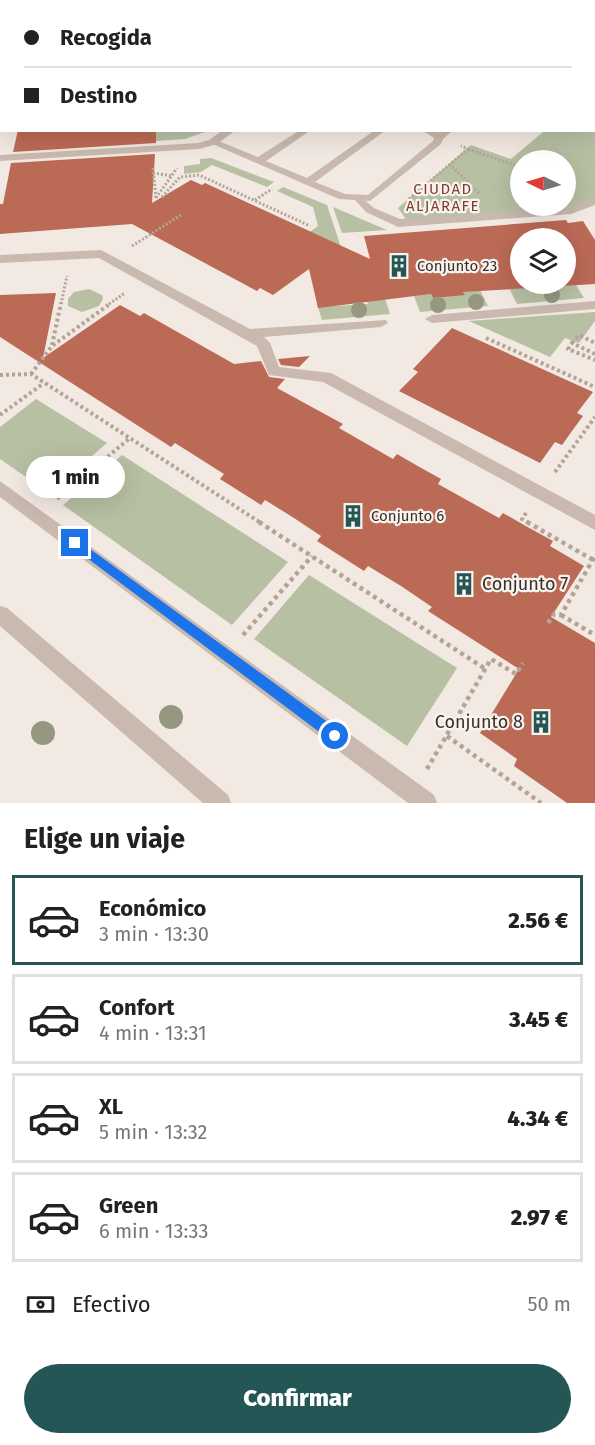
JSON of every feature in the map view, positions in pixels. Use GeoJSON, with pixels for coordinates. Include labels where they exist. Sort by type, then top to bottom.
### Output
{"type":"FeatureCollection","features":[{"type":"Feature","properties":{"kind":"street"},"geometry":{"type":"LineString","coordinates":[[0,158],[176,148],[213,142],[228,132]]}},
{"type":"Feature","properties":{"kind":"street"},"geometry":{"type":"LineString","coordinates":[[361,200],[370,210],[398,223],[571,210],[595,201]]}},
{"type":"Feature","properties":{"kind":"street"},"geometry":{"type":"LineString","coordinates":[[0,260],[101,254],[263,343],[273,371],[326,377],[595,523]]}},
{"type":"Feature","properties":{"kind":"street"},"geometry":{"type":"LineString","coordinates":[[432,319],[595,305]]}},
{"type":"Feature","properties":{"kind":"street"},"geometry":{"type":"LineString","coordinates":[[248,334],[381,323]]}},
{"type":"Feature","properties":{"kind":"street"},"geometry":{"type":"LineString","coordinates":[[0,488],[426,803]]}},
{"type":"Feature","properties":{"kind":"street"},"geometry":{"type":"LineString","coordinates":[[0,614],[220,803]]}},
{"type":"Feature","properties":{"kind":"lane"},"geometry":{"type":"LineString","coordinates":[[259,161],[304,132]]}},
{"type":"Feature","properties":{"kind":"lane"},"geometry":{"type":"LineString","coordinates":[[308,182],[379,132]]}},
{"type":"Feature","properties":{"kind":"lane"},"geometry":{"type":"LineString","coordinates":[[213,142],[343,198],[361,200],[370,198],[438,142],[443,134]]}},
{"type":"Feature","properties":{"kind":"path"},"geometry":{"type":"LineString","coordinates":[[468,148],[510,163]]}},
{"type":"Feature","properties":{"kind":"path"},"geometry":{"type":"LineString","coordinates":[[449,165],[502,215]]}},
{"type":"Feature","properties":{"kind":"path"},"geometry":{"type":"LineString","coordinates":[[178,171],[171,180],[156,198],[153,173],[180,177],[200,175],[310,226]]}},
{"type":"Feature","properties":{"kind":"path"},"geometry":{"type":"LineString","coordinates":[[162,198],[180,177]]}},
{"type":"Feature","properties":{"kind":"path"},"geometry":{"type":"LineString","coordinates":[[111,260],[181,215]]}},
{"type":"Feature","properties":{"kind":"path"},"geometry":{"type":"LineString","coordinates":[[52,346],[72,256]]}},
{"type":"Feature","properties":{"kind":"path"},"geometry":{"type":"LineString","coordinates":[[31,374],[52,346],[146,279]]}},
{"type":"Feature","properties":{"kind":"path"},"geometry":{"type":"LineString","coordinates":[[595,343],[579,335],[568,349],[595,360]]}},
{"type":"Feature","properties":{"kind":"path"},"geometry":{"type":"LineString","coordinates":[[483,336],[595,387]]}},
{"type":"Feature","properties":{"kind":"path"},"geometry":{"type":"LineString","coordinates":[[572,343],[595,354]]}},
{"type":"Feature","properties":{"kind":"path"},"geometry":{"type":"LineString","coordinates":[[0,375],[31,374],[484,668]]}},
{"type":"Feature","properties":{"kind":"path"},"geometry":{"type":"LineString","coordinates":[[0,415],[44,383]]}},
{"type":"Feature","properties":{"kind":"path"},"geometry":{"type":"LineString","coordinates":[[37,515],[130,438]]}},
{"type":"Feature","properties":{"kind":"path"},"geometry":{"type":"LineString","coordinates":[[226,655],[312,556]]}},
{"type":"Feature","properties":{"kind":"path"},"geometry":{"type":"LineString","coordinates":[[561,615],[595,556]]}},
{"type":"Feature","properties":{"kind":"path"},"geometry":{"type":"LineString","coordinates":[[548,623],[554,614],[561,615],[595,635]]}},
{"type":"Feature","properties":{"kind":"path"},"geometry":{"type":"LineString","coordinates":[[424,774],[490,659],[516,674],[523,663]]}},
{"type":"Feature","properties":{"kind":"path"},"geometry":{"type":"LineString","coordinates":[[447,735],[541,803]]}},
{"type":"Feature","properties":{"kind":"green space"},"geometry":{"type":"Polygon","coordinates":[[[156,132],[205,132],[185,139],[156,141],[156,132]]]}},
{"type":"Feature","properties":{"kind":"green space"},"geometry":{"type":"Polygon","coordinates":[[[543,132],[595,132],[595,201],[588,206],[576,207],[576,150],[522,150],[543,132]]]}},
{"type":"Feature","properties":{"kind":"green space"},"geometry":{"type":"Polygon","coordinates":[[[471,145],[510,159],[510,213],[408,222],[398,208],[471,145]]]}},
{"type":"Feature","properties":{"kind":"green space"},"geometry":{"type":"Polygon","coordinates":[[[211,158],[274,182],[267,187],[212,165],[201,172],[184,174],[184,166],[200,164],[200,159],[211,158]]]}},
{"type":"Feature","properties":{"kind":"green space"},"geometry":{"type":"Polygon","coordinates":[[[283,187],[327,205],[345,259],[287,248],[318,226],[313,207],[277,191],[283,187]]]}},
{"type":"Feature","properties":{"kind":"green space"},"geometry":{"type":"Polygon","coordinates":[[[333,207],[387,230],[342,233],[333,207]]]}},
{"type":"Feature","properties":{"kind":"green space"},"geometry":{"type":"Polygon","coordinates":[[[576,285],[584,298],[517,304],[512,294],[576,294],[576,285]]]}},
{"type":"Feature","properties":{"kind":"green space"},"geometry":{"type":"Polygon","coordinates":[[[89,289],[102,295],[103,299],[99,306],[82,312],[68,306],[68,299],[74,292],[89,289]]]}},
{"type":"Feature","properties":{"kind":"green space"},"geometry":{"type":"Polygon","coordinates":[[[480,290],[488,306],[420,312],[414,296],[431,294],[433,298],[480,290]]]}},
{"type":"Feature","properties":{"kind":"green space"},"geometry":{"type":"Polygon","coordinates":[[[385,298],[390,314],[322,320],[317,304],[334,303],[336,306],[368,304],[367,300],[385,298]]]}},
{"type":"Feature","properties":{"kind":"green space"},"geometry":{"type":"Polygon","coordinates":[[[595,312],[595,321],[579,343],[565,338],[550,357],[469,321],[595,312]]]}},
{"type":"Feature","properties":{"kind":"green space"},"geometry":{"type":"Polygon","coordinates":[[[36,399],[107,443],[49,493],[0,459],[0,427],[36,399]]]}},
{"type":"Feature","properties":{"kind":"green space"},"geometry":{"type":"Polygon","coordinates":[[[122,455],[288,562],[232,625],[63,505],[122,455]]]}},
{"type":"Feature","properties":{"kind":"green space"},"geometry":{"type":"Polygon","coordinates":[[[309,575],[457,668],[407,746],[254,639],[309,575]]]}},
{"type":"Feature","properties":{"kind":"building"},"geometry":{"type":"Polygon","coordinates":[[[18,132],[156,132],[156,143],[13,152],[18,132]]]}},
{"type":"Feature","properties":{"kind":"building"},"geometry":{"type":"Polygon","coordinates":[[[155,154],[152,203],[191,180],[202,185],[205,183],[370,259],[364,236],[566,220],[568,223],[583,221],[595,240],[595,284],[576,285],[576,228],[510,228],[510,289],[463,292],[465,295],[433,298],[431,294],[318,308],[309,269],[273,295],[260,288],[257,291],[132,224],[0,234],[0,204],[3,204],[11,163],[155,154]]]}},
{"type":"Feature","properties":{"kind":"building"},"geometry":{"type":"Polygon","coordinates":[[[56,293],[43,358],[120,305],[140,316],[144,313],[234,364],[261,361],[269,377],[285,379],[277,388],[343,424],[339,428],[393,459],[397,454],[441,479],[438,484],[499,518],[503,513],[553,541],[550,546],[584,566],[551,617],[595,643],[595,803],[567,803],[514,766],[517,759],[480,733],[519,669],[428,611],[432,607],[401,586],[368,566],[364,571],[317,541],[321,536],[294,518],[265,500],[261,505],[220,479],[224,474],[175,443],[171,447],[0,337],[0,295],[56,293]]]}},
{"type":"Feature","properties":{"kind":"building"},"geometry":{"type":"Polygon","coordinates":[[[452,328],[593,392],[577,413],[583,416],[562,445],[555,442],[540,463],[399,391],[418,372],[413,369],[452,328]]]}},
{"type":"Feature","properties":{"kind":"building"},"geometry":{"type":"Polygon","coordinates":[[[310,356],[299,367],[281,365],[278,359],[310,356]]]}},
{"type":"Feature","properties":{"kind":"place","name":"Conjunto 23"},"geometry":{"type":"Point","coordinates":[399,266]}},
{"type":"Feature","properties":{"kind":"place","name":"Conjunto 6"},"geometry":{"type":"Point","coordinates":[353,516]}},
{"type":"Feature","properties":{"kind":"place","name":"Conjunto 7"},"geometry":{"type":"Point","coordinates":[464,584]}},
{"type":"Feature","properties":{"kind":"place","name":"Conjunto 8"},"geometry":{"type":"Point","coordinates":[541,722]}},
{"type":"Feature","properties":{"kind":"district","name":"CIUDAD ALJARAFE"},"geometry":{"type":"Point","coordinates":[443,198]}},
{"type":"Feature","properties":{"kind":"route"},"geometry":{"type":"LineString","coordinates":[[75,543],[335,736]]}}]}
